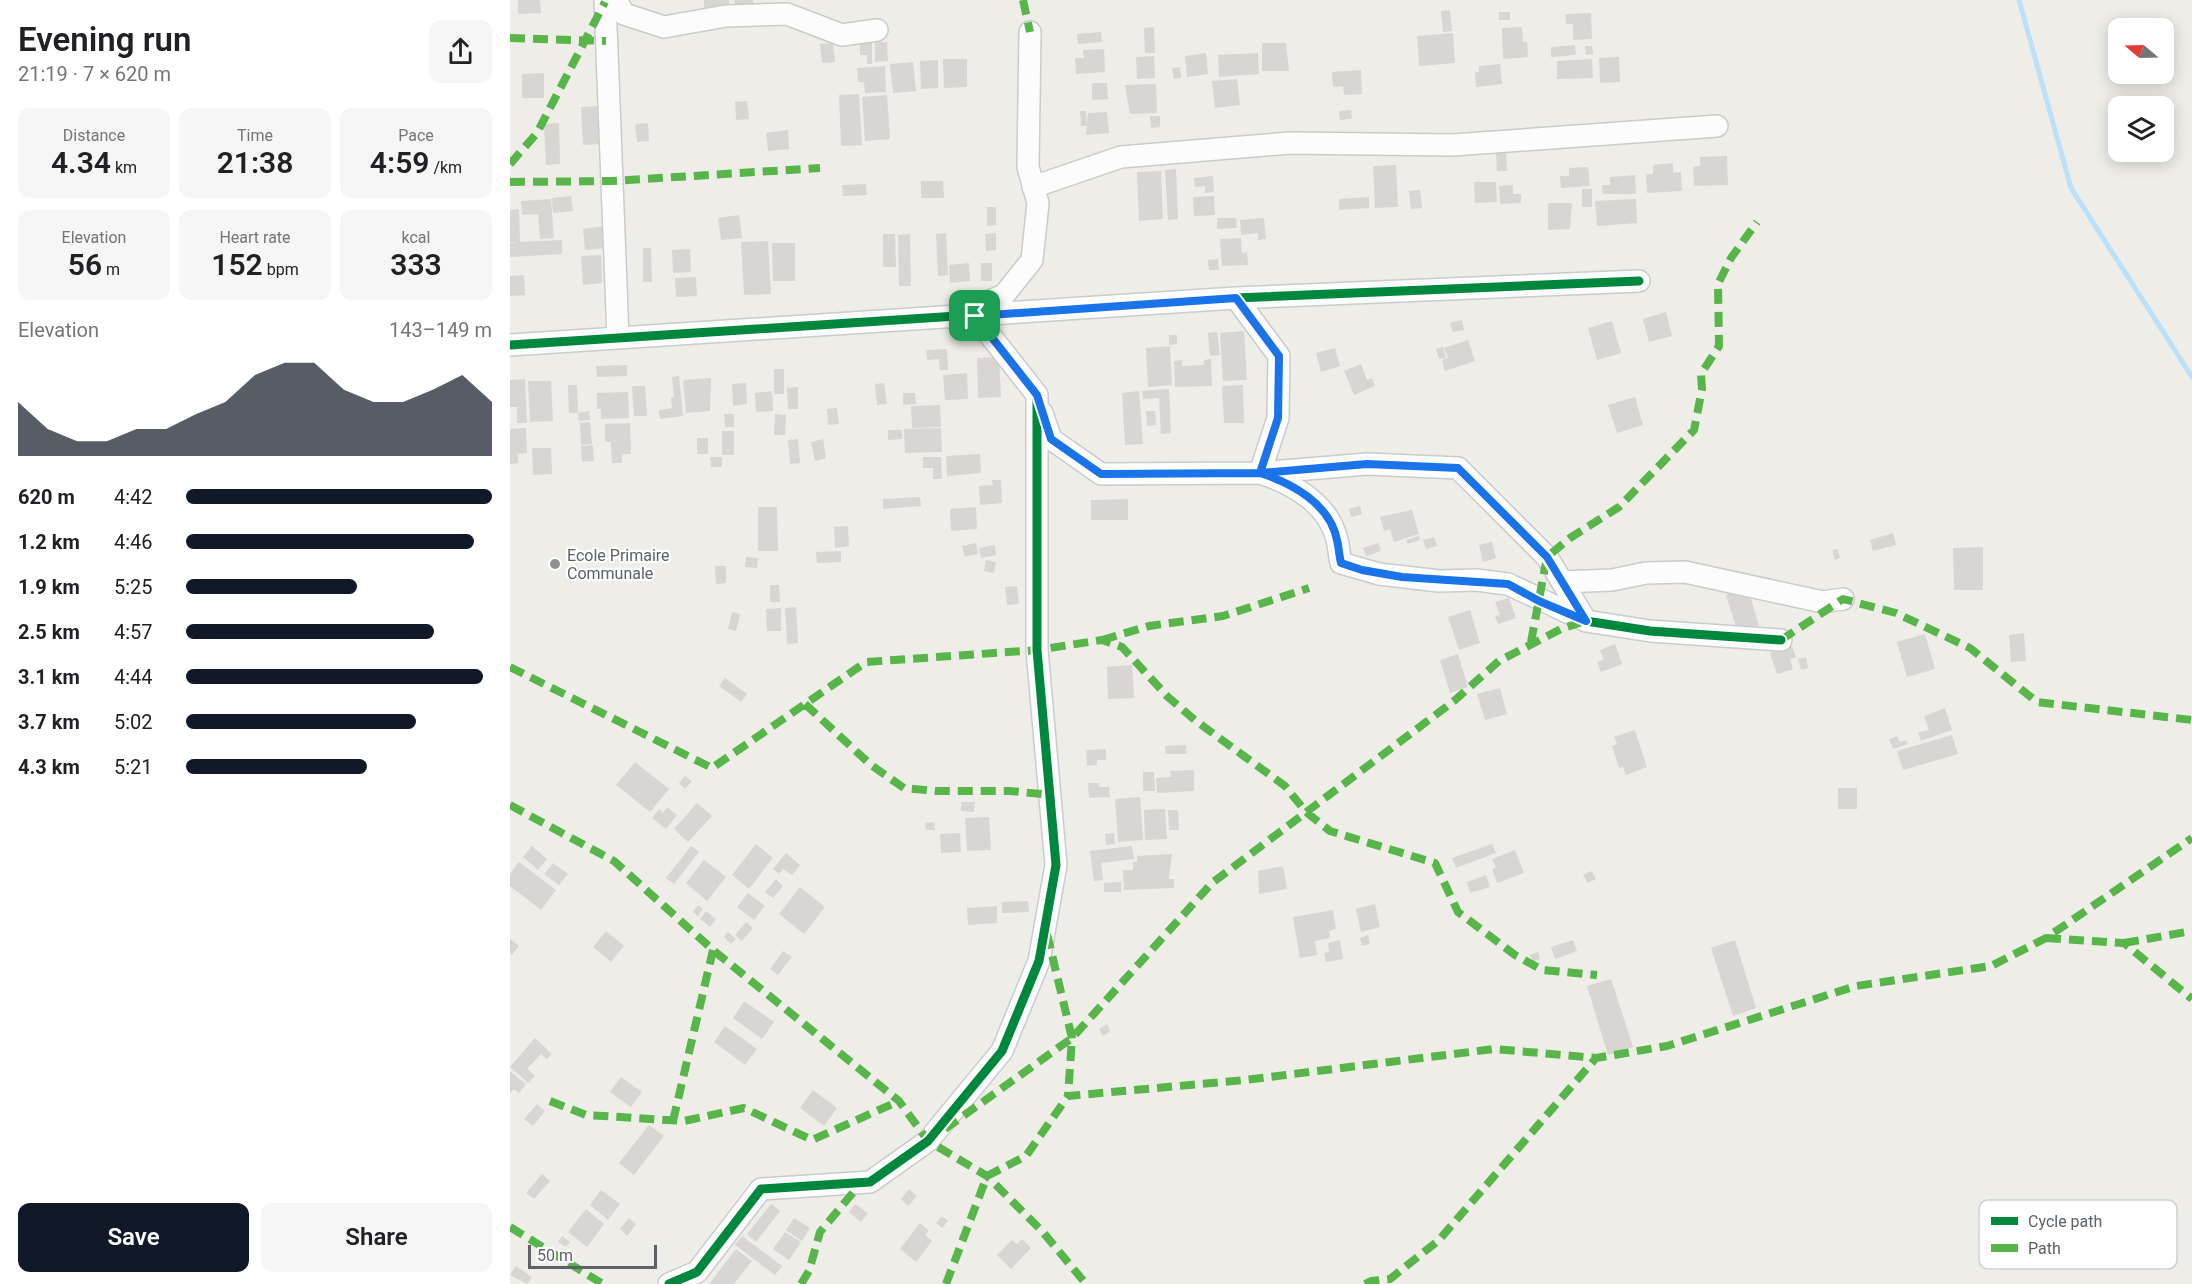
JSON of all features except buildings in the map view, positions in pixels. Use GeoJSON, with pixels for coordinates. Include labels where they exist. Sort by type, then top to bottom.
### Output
{"type":"FeatureCollection","features":[{"type":"Feature","properties":{"kind":"street"},"geometry":{"type":"LineString","coordinates":[[605,0],[618,338]]}},
{"type":"Feature","properties":{"kind":"street"},"geometry":{"type":"LineString","coordinates":[[616,0],[624,14],[664,27],[726,16],[787,14],[842,35],[877,30]]}},
{"type":"Feature","properties":{"kind":"street"},"geometry":{"type":"LineString","coordinates":[[951,317],[1004,295],[1032,260],[1038,203],[1028,167],[1030,32]]}},
{"type":"Feature","properties":{"kind":"street"},"geometry":{"type":"LineString","coordinates":[[1033,187],[1121,157],[1290,143],[1453,145],[1717,126]]}},
{"type":"Feature","properties":{"kind":"street"},"geometry":{"type":"LineString","coordinates":[[510,345],[1236,298],[1639,280]]}},
{"type":"Feature","properties":{"kind":"street"},"geometry":{"type":"LineString","coordinates":[[1236,298],[1279,356],[1278,418],[1260,473]]}},
{"type":"Feature","properties":{"kind":"street"},"geometry":{"type":"LineString","coordinates":[[975,316],[1037,395],[1051,439],[1101,474],[1260,473],[1367,464],[1458,468],[1547,557],[1586,621]]}},
{"type":"Feature","properties":{"kind":"street"},"geometry":{"type":"LineString","coordinates":[[669,1284],[697,1272],[761,1189],[870,1182],[928,1141],[1002,1051],[1039,962],[1056,865],[1037,650],[1037,395]]}},
{"type":"Feature","properties":{"kind":"street"},"geometry":{"type":"LineString","coordinates":[[1260,473],[1282,480],[1323,509],[1337,538],[1341,563],[1362,570],[1402,577],[1508,584],[1539,601],[1586,621],[1650,630],[1781,640]]}},
{"type":"Feature","properties":{"kind":"street"},"geometry":{"type":"LineString","coordinates":[[1562,582],[1612,580],[1646,573],[1685,572],[1822,602],[1843,598]]}},
{"type":"Feature","properties":{"kind":"waterway"},"geometry":{"type":"LineString","coordinates":[[2019,0],[2071,188],[2192,377]]}},
{"type":"Feature","properties":{"kind":"marked path"},"geometry":{"type":"LineString","coordinates":[[1023,0],[1030,32]]}},
{"type":"Feature","properties":{"kind":"marked path"},"geometry":{"type":"LineString","coordinates":[[510,164],[537,133],[605,2]]}},
{"type":"Feature","properties":{"kind":"marked path"},"geometry":{"type":"LineString","coordinates":[[510,38],[606,41]]}},
{"type":"Feature","properties":{"kind":"marked path"},"geometry":{"type":"LineString","coordinates":[[510,182],[612,181],[820,168]]}},
{"type":"Feature","properties":{"kind":"marked path"},"geometry":{"type":"LineString","coordinates":[[1531,642],[1547,557],[1570,538],[1619,507],[1694,430],[1702,389],[1701,374],[1719,346],[1718,284],[1731,258],[1757,222]]}},
{"type":"Feature","properties":{"kind":"marked path"},"geometry":{"type":"LineString","coordinates":[[1102,640],[1149,626],[1223,616],[1309,588]]}},
{"type":"Feature","properties":{"kind":"marked path"},"geometry":{"type":"LineString","coordinates":[[1781,640],[1843,599],[1896,613],[1970,648],[2037,702],[2192,720]]}},
{"type":"Feature","properties":{"kind":"marked path"},"geometry":{"type":"LineString","coordinates":[[945,1129],[1072,1038],[1212,883],[1454,701],[1499,661],[1563,628],[1586,621]]}},
{"type":"Feature","properties":{"kind":"marked path"},"geometry":{"type":"LineString","coordinates":[[510,667],[712,768],[866,662],[1037,650],[1102,640],[1122,647],[1168,697],[1196,721],[1285,786],[1306,812],[1330,831],[1435,863],[1458,912],[1515,955],[1542,970],[1597,975]]}},
{"type":"Feature","properties":{"kind":"marked path"},"geometry":{"type":"LineString","coordinates":[[805,704],[871,765],[904,788],[936,791],[1010,791],[1051,795]]}},
{"type":"Feature","properties":{"kind":"marked path"},"geometry":{"type":"LineString","coordinates":[[510,805],[614,861],[713,950],[899,1101],[928,1141],[987,1176],[1042,1231],[1086,1284]]}},
{"type":"Feature","properties":{"kind":"marked path"},"geometry":{"type":"LineString","coordinates":[[946,1284],[987,1176],[1026,1156],[1068,1096],[1245,1080],[1494,1049],[1596,1058],[1667,1046],[1856,986],[1991,966],[2046,938],[2192,838]]}},
{"type":"Feature","properties":{"kind":"marked path"},"geometry":{"type":"LineString","coordinates":[[2124,943],[2192,931]]}},
{"type":"Feature","properties":{"kind":"marked path"},"geometry":{"type":"LineString","coordinates":[[1047,934],[1072,1038],[1068,1096]]}},
{"type":"Feature","properties":{"kind":"marked path"},"geometry":{"type":"LineString","coordinates":[[2046,938],[2124,943],[2192,999]]}},
{"type":"Feature","properties":{"kind":"marked path"},"geometry":{"type":"LineString","coordinates":[[673,1121],[713,950]]}},
{"type":"Feature","properties":{"kind":"marked path"},"geometry":{"type":"LineString","coordinates":[[1365,1284],[1390,1279],[1439,1240],[1596,1058]]}},
{"type":"Feature","properties":{"kind":"marked path"},"geometry":{"type":"LineString","coordinates":[[550,1101],[586,1115],[684,1121],[744,1108],[812,1140],[899,1101]]}},
{"type":"Feature","properties":{"kind":"marked path"},"geometry":{"type":"LineString","coordinates":[[801,1284],[809,1271],[820,1232],[861,1183]]}},
{"type":"Feature","properties":{"kind":"marked path"},"geometry":{"type":"LineString","coordinates":[[510,1227],[603,1284]]}},
{"type":"Feature","properties":{"kind":"cycle path"},"geometry":{"type":"LineString","coordinates":[[510,345],[1236,298],[1639,281]]}},
{"type":"Feature","properties":{"kind":"cycle path"},"geometry":{"type":"LineString","coordinates":[[669,1284],[697,1272],[761,1189],[870,1182],[928,1141],[1002,1051],[1039,961],[1056,865],[1037,650],[1037,395],[975,316]]}},
{"type":"Feature","properties":{"kind":"cycle path"},"geometry":{"type":"LineString","coordinates":[[1041,409],[1051,439],[1101,474],[1260,473],[1367,464],[1458,468],[1547,557],[1586,621],[1650,631],[1781,640]]}},
{"type":"Feature","properties":{"kind":"place","name":"Ecole Primaire Communale"},"geometry":{"type":"Point","coordinates":[555,564]}},
{"type":"Feature","properties":{"kind":"route"},"geometry":{"type":"LineString","coordinates":[[975,316],[1037,395],[1051,439],[1101,474],[1260,473],[1367,464],[1458,468],[1500,513],[1547,557],[1586,621],[1539,601],[1508,584],[1476,580],[1439,581],[1402,577],[1379,574],[1341,563],[1337,538],[1323,509],[1282,480],[1260,473],[1278,418],[1279,356],[1236,298],[975,316]]}}]}
